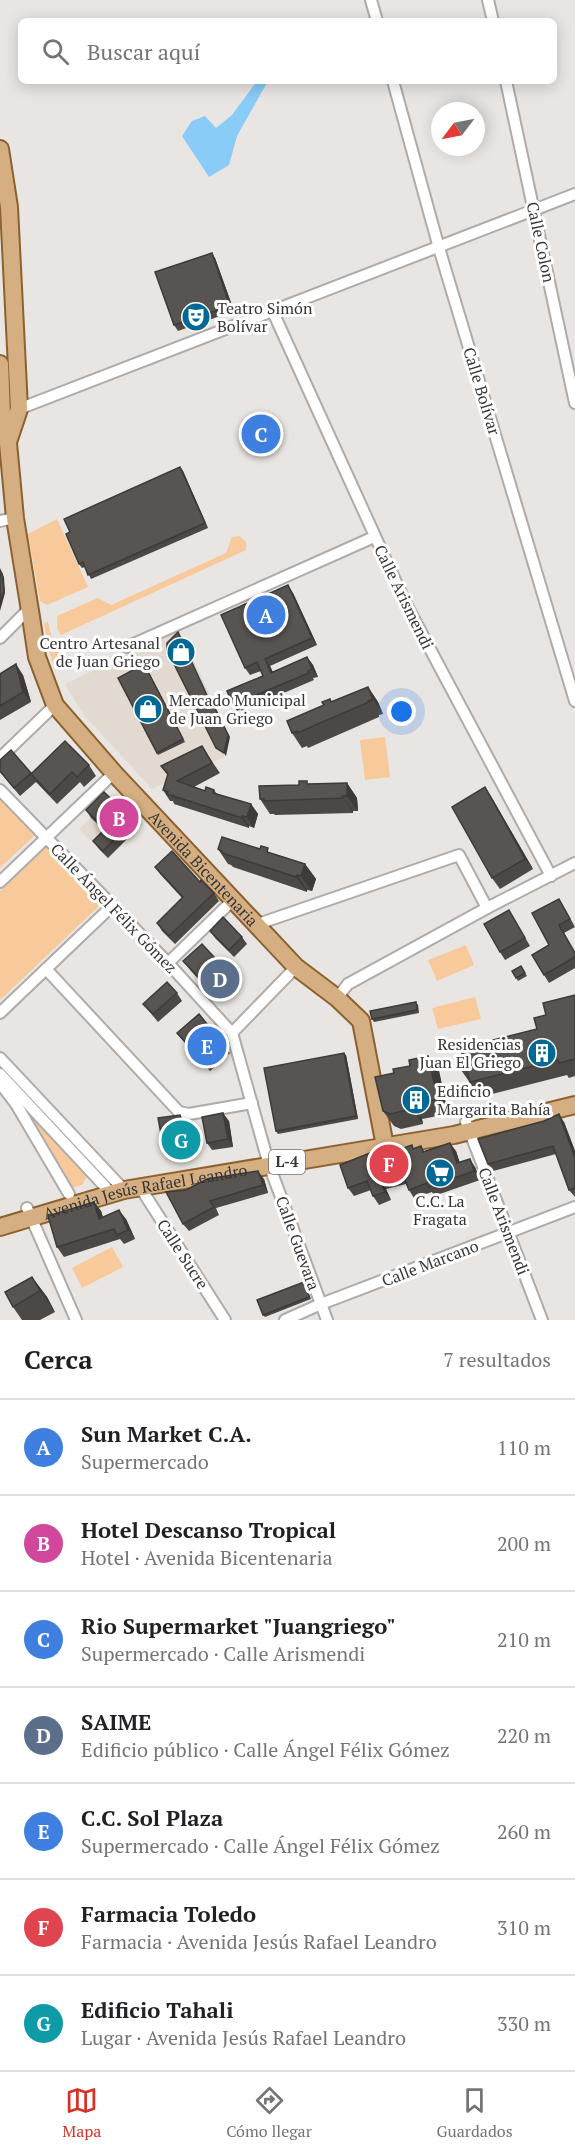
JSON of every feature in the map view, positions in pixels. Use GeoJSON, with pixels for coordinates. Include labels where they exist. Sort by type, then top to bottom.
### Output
{"type":"FeatureCollection","features":[{"type":"Feature","properties":{"kind":"main road","name":"Avenida Bicentenaria"},"geometry":{"type":"LineString","coordinates":[[0,149],[9,207],[19,409],[8,443]]}},
{"type":"Feature","properties":{"kind":"main road","name":"Avenida Bicentenaria"},"geometry":{"type":"LineString","coordinates":[[0,364],[1,416],[8,443],[8,519],[29,609],[37,657],[55,705],[114,773],[296,967],[337,998],[361,1021],[385,1142]]}},
{"type":"Feature","properties":{"kind":"main road","name":"Avenida Jesús Rafael Leandro"},"geometry":{"type":"LineString","coordinates":[[468,1127],[575,1095]]}},
{"type":"Feature","properties":{"kind":"main road","name":"Avenida Jesús Rafael Leandro"},"geometry":{"type":"LineString","coordinates":[[0,1227],[69,1194],[385,1142],[575,1105]]}},
{"type":"Feature","properties":{"kind":"main road","name":"Avenida Jesús Rafael Leandro"},"geometry":{"type":"LineString","coordinates":[[0,1215],[29,1213],[119,1187],[268,1161]]}},
{"type":"Feature","properties":{"kind":"street"},"geometry":{"type":"LineString","coordinates":[[371,0],[375,18]]}},
{"type":"Feature","properties":{"kind":"street"},"geometry":{"type":"LineString","coordinates":[[488,0],[492,18]]}},
{"type":"Feature","properties":{"kind":"street","name":"Calle Bolívar"},"geometry":{"type":"LineString","coordinates":[[394,84],[439,248],[575,700]]}},
{"type":"Feature","properties":{"kind":"street","name":"Calle Colon"},"geometry":{"type":"LineString","coordinates":[[507,84],[575,403]]}},
{"type":"Feature","properties":{"kind":"street"},"geometry":{"type":"LineString","coordinates":[[1,416],[575,194]]}},
{"type":"Feature","properties":{"kind":"street","name":"Calle Arismendi"},"geometry":{"type":"LineString","coordinates":[[273,312],[405,602],[550,876]]}},
{"type":"Feature","properties":{"kind":"street"},"geometry":{"type":"LineString","coordinates":[[127,647],[374,537]]}},
{"type":"Feature","properties":{"kind":"street"},"geometry":{"type":"LineString","coordinates":[[0,638],[29,609]]}},
{"type":"Feature","properties":{"kind":"street"},"geometry":{"type":"LineString","coordinates":[[0,758],[55,705]]}},
{"type":"Feature","properties":{"kind":"street"},"geometry":{"type":"LineString","coordinates":[[0,882],[114,773]]}},
{"type":"Feature","properties":{"kind":"street","name":"Calle Ángel Félix Gómez"},"geometry":{"type":"LineString","coordinates":[[0,790],[168,963],[232,1033],[268,1161]]}},
{"type":"Feature","properties":{"kind":"street"},"geometry":{"type":"LineString","coordinates":[[258,924],[459,855],[487,908]]}},
{"type":"Feature","properties":{"kind":"street"},"geometry":{"type":"LineString","coordinates":[[337,998],[348,984],[575,863]]}},
{"type":"Feature","properties":{"kind":"street"},"geometry":{"type":"LineString","coordinates":[[168,963],[234,899]]}},
{"type":"Feature","properties":{"kind":"street"},"geometry":{"type":"LineString","coordinates":[[0,1013],[112,906]]}},
{"type":"Feature","properties":{"kind":"street"},"geometry":{"type":"LineString","coordinates":[[232,1033],[296,967]]}},
{"type":"Feature","properties":{"kind":"street"},"geometry":{"type":"LineString","coordinates":[[46,969],[179,1112],[189,1114],[252,1103]]}},
{"type":"Feature","properties":{"kind":"street"},"geometry":{"type":"LineString","coordinates":[[0,1058],[119,1187]]}},
{"type":"Feature","properties":{"kind":"street"},"geometry":{"type":"LineString","coordinates":[[0,1074],[119,1187]]}},
{"type":"Feature","properties":{"kind":"street"},"geometry":{"type":"LineString","coordinates":[[0,1083],[16,1104],[69,1194]]}},
{"type":"Feature","properties":{"kind":"street","name":"Calle Arismendi"},"geometry":{"type":"LineString","coordinates":[[468,1127],[542,1320]]}},
{"type":"Feature","properties":{"kind":"street","name":"Calle Guevara"},"geometry":{"type":"LineString","coordinates":[[268,1161],[327,1320]]}},
{"type":"Feature","properties":{"kind":"street","name":"Calle Sucre"},"geometry":{"type":"LineString","coordinates":[[119,1187],[225,1320]]}},
{"type":"Feature","properties":{"kind":"street","name":"Calle Marcano"},"geometry":{"type":"LineString","coordinates":[[285,1320],[321,1304],[575,1207]]}},
{"type":"Feature","properties":{"kind":"street"},"geometry":{"type":"LineString","coordinates":[[29,1213],[76,1320]]}},
{"type":"Feature","properties":{"kind":"shaded area"},"geometry":{"type":"Polygon","coordinates":[[[57,519],[88,587],[47,605],[40,601],[28,534],[57,519]]]}},
{"type":"Feature","properties":{"kind":"shaded area"},"geometry":{"type":"Polygon","coordinates":[[[239,536],[246,542],[246,550],[61,635],[57,628],[57,616],[98,598],[111,605],[226,553],[232,537],[239,536]]]}},
{"type":"Feature","properties":{"kind":"shaded area"},"geometry":{"type":"Polygon","coordinates":[[[48,622],[55,644],[74,664],[67,668],[60,669],[53,663],[44,623],[48,622]]]}},
{"type":"Feature","properties":{"kind":"shaded area","name":"Mercado Municipal de Juan Griego"},"geometry":{"type":"Polygon","coordinates":[[[179,630],[230,737],[226,756],[152,789],[86,717],[65,684],[179,630]]]}},
{"type":"Feature","properties":{"kind":"shaded area"},"geometry":{"type":"Polygon","coordinates":[[[385,737],[390,777],[365,780],[360,740],[385,737]]]}},
{"type":"Feature","properties":{"kind":"shaded area"},"geometry":{"type":"Polygon","coordinates":[[[114,795],[143,824],[108,858],[79,829],[114,795]]]}},
{"type":"Feature","properties":{"kind":"shaded area"},"geometry":{"type":"Polygon","coordinates":[[[0,798],[35,835],[0,868],[0,798]]]}},
{"type":"Feature","properties":{"kind":"shaded area"},"geometry":{"type":"Polygon","coordinates":[[[47,846],[97,900],[98,907],[0,1000],[0,891],[47,846]]]}},
{"type":"Feature","properties":{"kind":"shaded area"},"geometry":{"type":"Polygon","coordinates":[[[466,945],[474,965],[437,981],[428,960],[466,945]]]}},
{"type":"Feature","properties":{"kind":"shaded area"},"geometry":{"type":"Polygon","coordinates":[[[475,997],[481,1019],[438,1029],[432,1008],[475,997]]]}},
{"type":"Feature","properties":{"kind":"shaded area"},"geometry":{"type":"Polygon","coordinates":[[[29,1114],[88,1175],[82,1185],[72,1188],[29,1114]]]}},
{"type":"Feature","properties":{"kind":"shaded area"},"geometry":{"type":"Polygon","coordinates":[[[112,1247],[123,1267],[82,1288],[72,1268],[112,1247]]]}},
{"type":"Feature","properties":{"kind":"water"},"geometry":{"type":"Polygon","coordinates":[[[255,84],[266,84],[237,136],[229,165],[209,177],[182,136],[192,121],[205,116],[216,128],[232,115],[255,84]]]}},
{"type":"Feature","properties":{"kind":"building"},"geometry":{"type":"Polygon","coordinates":[[[212,253],[230,306],[174,325],[155,272],[212,253]]]}},
{"type":"Feature","properties":{"kind":"building"},"geometry":{"type":"Polygon","coordinates":[[[180,467],[205,523],[88,575],[83,562],[79,564],[66,534],[70,532],[64,519],[180,467]]]}},
{"type":"Feature","properties":{"kind":"building"},"geometry":{"type":"Polygon","coordinates":[[[0,570],[4,591],[0,603],[0,570]]]}},
{"type":"Feature","properties":{"kind":"building"},"geometry":{"type":"Polygon","coordinates":[[[288,585],[312,638],[265,659],[271,673],[307,657],[312,669],[308,671],[309,673],[237,703],[236,701],[232,703],[227,691],[263,676],[257,662],[245,668],[221,615],[288,585]]]}},
{"type":"Feature","properties":{"kind":"building"},"geometry":{"type":"Polygon","coordinates":[[[178,632],[228,735],[224,753],[216,748],[167,650],[167,643],[178,632]]]}},
{"type":"Feature","properties":{"kind":"building"},"geometry":{"type":"Polygon","coordinates":[[[16,664],[23,692],[0,706],[0,674],[16,664]]]}},
{"type":"Feature","properties":{"kind":"building"},"geometry":{"type":"Polygon","coordinates":[[[144,664],[183,739],[157,753],[118,678],[144,664]]]}},
{"type":"Feature","properties":{"kind":"building"},"geometry":{"type":"Polygon","coordinates":[[[368,687],[373,699],[369,702],[297,733],[297,731],[292,733],[287,721],[324,705],[322,702],[330,699],[331,702],[368,687]]]}},
{"type":"Feature","properties":{"kind":"building"},"geometry":{"type":"Polygon","coordinates":[[[65,741],[89,765],[77,777],[72,772],[50,794],[31,774],[65,741]]]}},
{"type":"Feature","properties":{"kind":"building"},"geometry":{"type":"Polygon","coordinates":[[[202,746],[212,763],[177,781],[205,791],[206,787],[214,790],[213,793],[251,804],[247,817],[242,816],[242,818],[167,794],[168,792],[163,790],[168,774],[161,766],[202,746]]]}},
{"type":"Feature","properties":{"kind":"building"},"geometry":{"type":"Polygon","coordinates":[[[11,750],[31,773],[14,788],[0,771],[0,760],[11,750]]]}},
{"type":"Feature","properties":{"kind":"building"},"geometry":{"type":"Polygon","coordinates":[[[299,781],[307,781],[307,784],[347,783],[347,796],[264,801],[260,799],[259,786],[299,785],[299,781]]]}},
{"type":"Feature","properties":{"kind":"building"},"geometry":{"type":"Polygon","coordinates":[[[485,787],[525,859],[492,878],[452,807],[485,787]]]}},
{"type":"Feature","properties":{"kind":"building"},"geometry":{"type":"Polygon","coordinates":[[[104,792],[133,820],[103,851],[93,841],[105,829],[86,810],[104,792]]]}},
{"type":"Feature","properties":{"kind":"building"},"geometry":{"type":"Polygon","coordinates":[[[222,837],[260,849],[261,846],[268,848],[267,852],[305,864],[301,876],[296,877],[222,853],[218,849],[222,837]]]}},
{"type":"Feature","properties":{"kind":"building"},"geometry":{"type":"Polygon","coordinates":[[[172,851],[200,882],[201,880],[214,893],[169,936],[157,923],[183,897],[155,867],[172,851]]]}},
{"type":"Feature","properties":{"kind":"building"},"geometry":{"type":"Polygon","coordinates":[[[559,899],[570,919],[559,925],[575,957],[544,975],[532,955],[549,945],[532,913],[559,899]]]}},
{"type":"Feature","properties":{"kind":"building"},"geometry":{"type":"Polygon","coordinates":[[[509,910],[525,938],[500,952],[484,924],[509,910]]]}},
{"type":"Feature","properties":{"kind":"building"},"geometry":{"type":"Polygon","coordinates":[[[223,917],[242,937],[229,950],[210,931],[223,917]]]}},
{"type":"Feature","properties":{"kind":"building"},"geometry":{"type":"Polygon","coordinates":[[[202,944],[227,971],[209,988],[183,961],[202,944]]]}},
{"type":"Feature","properties":{"kind":"building"},"geometry":{"type":"Polygon","coordinates":[[[521,966],[525,973],[516,978],[512,971],[521,966]]]}},
{"type":"Feature","properties":{"kind":"building"},"geometry":{"type":"Polygon","coordinates":[[[167,982],[177,993],[153,1014],[143,1004],[167,982]]]}},
{"type":"Feature","properties":{"kind":"building"},"geometry":{"type":"Polygon","coordinates":[[[575,995],[575,1059],[559,1063],[558,1060],[470,1082],[466,1068],[461,1070],[458,1059],[463,1058],[461,1048],[537,1029],[534,1018],[546,1015],[543,1003],[575,995]]]}},
{"type":"Feature","properties":{"kind":"building"},"geometry":{"type":"Polygon","coordinates":[[[416,1002],[417,1010],[372,1019],[370,1011],[416,1002]]]}},
{"type":"Feature","properties":{"kind":"building"},"geometry":{"type":"Polygon","coordinates":[[[199,1014],[224,1045],[204,1063],[177,1033],[199,1014]]]}},
{"type":"Feature","properties":{"kind":"building"},"geometry":{"type":"Polygon","coordinates":[[[344,1053],[356,1116],[276,1131],[264,1068],[344,1053]]]}},
{"type":"Feature","properties":{"kind":"building"},"geometry":{"type":"Polygon","coordinates":[[[428,1056],[438,1099],[411,1105],[412,1109],[390,1114],[383,1111],[375,1077],[394,1073],[393,1069],[410,1066],[409,1060],[428,1056]]]}},
{"type":"Feature","properties":{"kind":"building"},"geometry":{"type":"Polygon","coordinates":[[[223,1113],[228,1139],[207,1143],[202,1117],[223,1113]]]}},
{"type":"Feature","properties":{"kind":"building"},"geometry":{"type":"Polygon","coordinates":[[[559,1114],[575,1158],[575,1188],[569,1190],[553,1146],[488,1164],[478,1139],[544,1121],[559,1114]]]}},
{"type":"Feature","properties":{"kind":"building"},"geometry":{"type":"Polygon","coordinates":[[[180,1115],[183,1131],[161,1134],[158,1118],[180,1115]]]}},
{"type":"Feature","properties":{"kind":"building"},"geometry":{"type":"Polygon","coordinates":[[[450,1143],[457,1163],[470,1159],[474,1171],[429,1187],[427,1183],[409,1190],[403,1175],[380,1180],[385,1192],[373,1196],[367,1181],[348,1188],[340,1165],[370,1153],[371,1155],[393,1150],[393,1152],[412,1145],[413,1149],[421,1146],[423,1152],[450,1143]]]}},
{"type":"Feature","properties":{"kind":"building"},"geometry":{"type":"Polygon","coordinates":[[[258,1171],[263,1185],[210,1201],[214,1207],[183,1224],[166,1192],[186,1190],[207,1179],[258,1171]]]}},
{"type":"Feature","properties":{"kind":"building"},"geometry":{"type":"Polygon","coordinates":[[[94,1202],[99,1219],[119,1210],[128,1230],[117,1235],[114,1229],[57,1247],[48,1216],[94,1202]]]}},
{"type":"Feature","properties":{"kind":"building"},"geometry":{"type":"Polygon","coordinates":[[[32,1277],[40,1291],[13,1307],[5,1292],[32,1277]]]}},
{"type":"Feature","properties":{"kind":"building"},"geometry":{"type":"Polygon","coordinates":[[[304,1282],[309,1297],[263,1315],[257,1300],[304,1282]]]}},
{"type":"Feature","properties":{"kind":"place","name":"Teatro Simón Bolívar"},"geometry":{"type":"Point","coordinates":[196,317]}},
{"type":"Feature","properties":{"kind":"place","name":"Rio Supermarket \"Juangriego\""},"geometry":{"type":"Point","coordinates":[261,434]}},
{"type":"Feature","properties":{"kind":"place","name":"Sun Market C.A."},"geometry":{"type":"Point","coordinates":[266,615]}},
{"type":"Feature","properties":{"kind":"place","name":"Centro Artesanal de Juan Griego"},"geometry":{"type":"Point","coordinates":[181,652]}},
{"type":"Feature","properties":{"kind":"place","name":"Mercado Municipal de Juan Griego"},"geometry":{"type":"Point","coordinates":[148,709]}},
{"type":"Feature","properties":{"kind":"place","name":"Hotel Descanso Tropical"},"geometry":{"type":"Point","coordinates":[119,818]}},
{"type":"Feature","properties":{"kind":"place","name":"SAIME"},"geometry":{"type":"Point","coordinates":[220,979]}},
{"type":"Feature","properties":{"kind":"place","name":"C.C. Sol Plaza"},"geometry":{"type":"Point","coordinates":[207,1046]}},
{"type":"Feature","properties":{"kind":"place","name":"Residencias Juan El Griego"},"geometry":{"type":"Point","coordinates":[542,1053]}},
{"type":"Feature","properties":{"kind":"place","name":"Edificio Margarita Bahía"},"geometry":{"type":"Point","coordinates":[416,1100]}},
{"type":"Feature","properties":{"kind":"place","name":"Edificio Tahali"},"geometry":{"type":"Point","coordinates":[181,1140]}},
{"type":"Feature","properties":{"kind":"place","name":"Farmacia Toledo"},"geometry":{"type":"Point","coordinates":[389,1164]}},
{"type":"Feature","properties":{"kind":"place","name":"C.C. La Fragata"},"geometry":{"type":"Point","coordinates":[440,1173]}}]}
